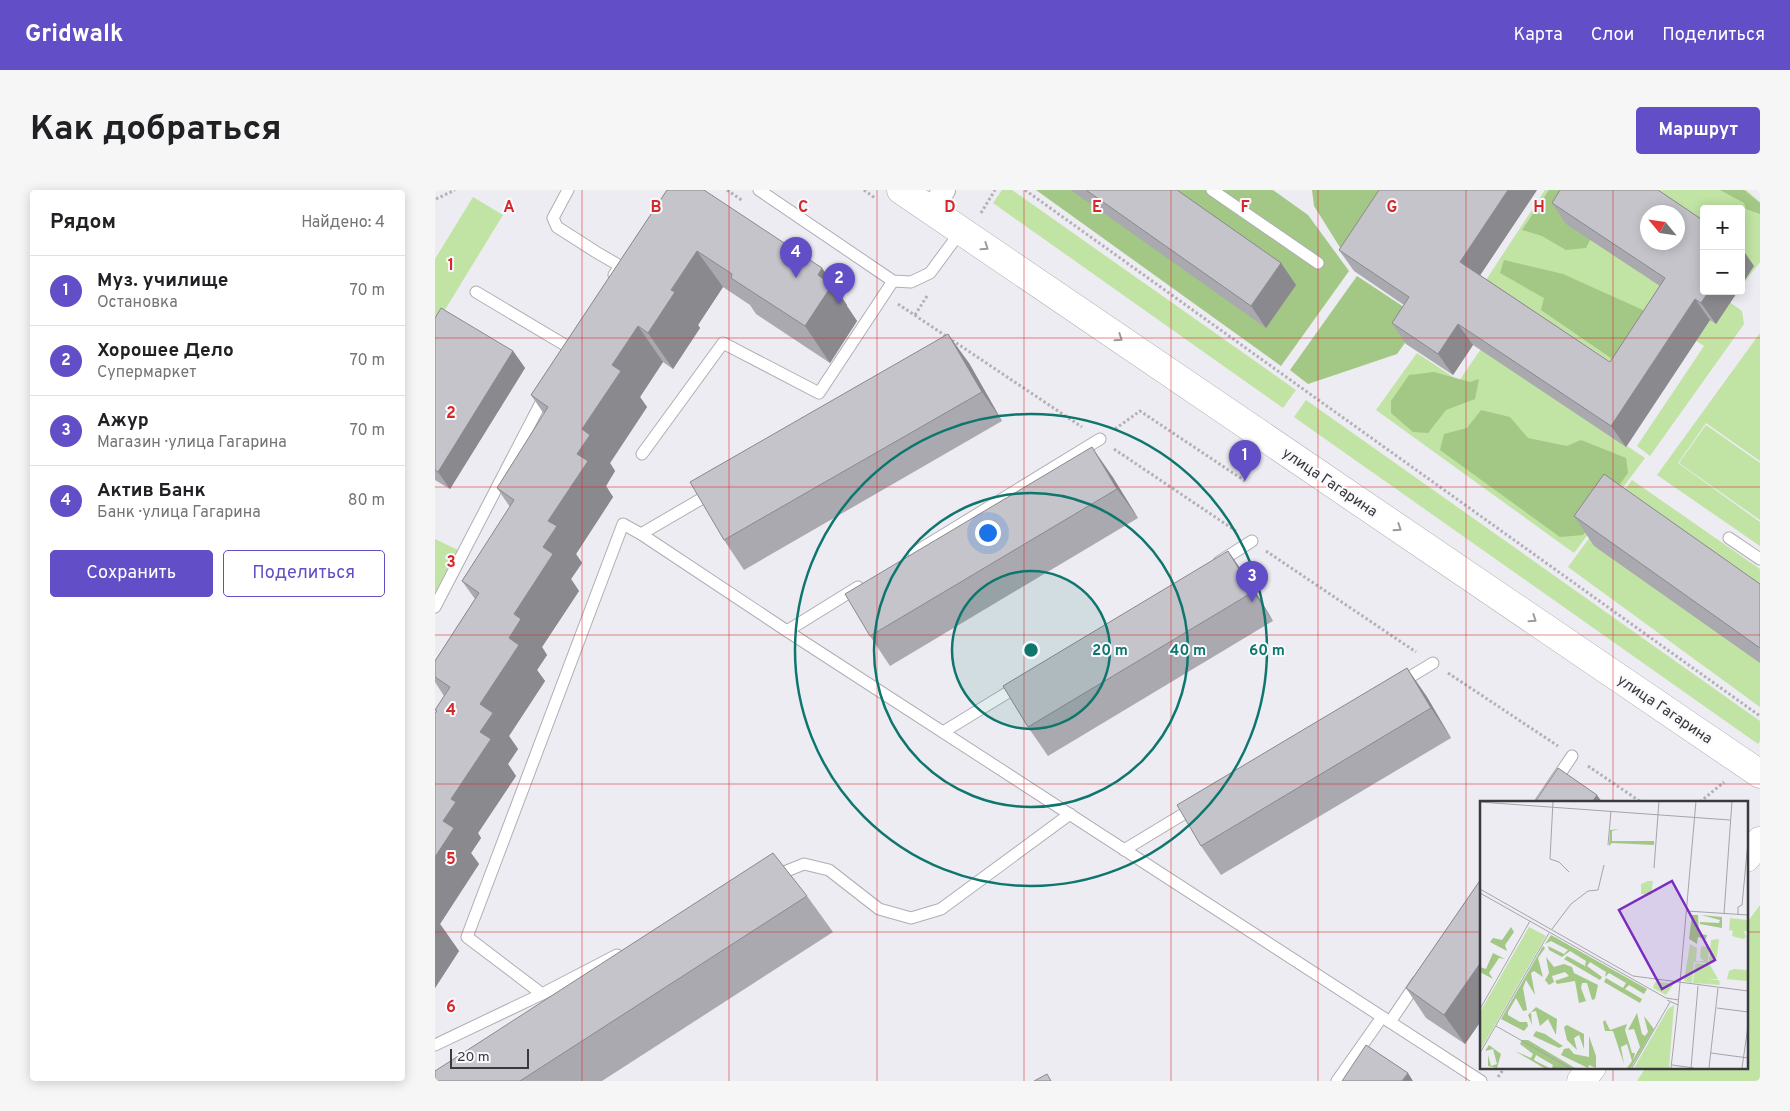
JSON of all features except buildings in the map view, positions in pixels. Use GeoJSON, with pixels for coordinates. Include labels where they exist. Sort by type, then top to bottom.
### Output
{"type":"FeatureCollection","features":[{"type":"Feature","properties":{"kind":"main road","name":"улица Гагарина"},"geometry":{"type":"LineString","coordinates":[[901,190],[938,200],[961,231],[1760,774]]}},
{"type":"Feature","properties":{"kind":"main road"},"geometry":{"type":"LineString","coordinates":[[1747,857],[1760,841]]}},
{"type":"Feature","properties":{"kind":"main road"},"geometry":{"type":"LineString","coordinates":[[1581,1081],[1591,1068]]}},
{"type":"Feature","properties":{"kind":"lane"},"geometry":{"type":"LineString","coordinates":[[568,190],[553,218],[557,227],[620,266],[610,282]]}},
{"type":"Feature","properties":{"kind":"lane"},"geometry":{"type":"LineString","coordinates":[[759,190],[893,281],[911,282],[930,273],[961,231]]}},
{"type":"Feature","properties":{"kind":"lane"},"geometry":{"type":"LineString","coordinates":[[1212,190],[1318,264]]}},
{"type":"Feature","properties":{"kind":"lane"},"geometry":{"type":"LineString","coordinates":[[642,454],[723,343],[819,393],[893,281]]}},
{"type":"Feature","properties":{"kind":"lane"},"geometry":{"type":"LineString","coordinates":[[475,292],[570,348]]}},
{"type":"Feature","properties":{"kind":"lane"},"geometry":{"type":"LineString","coordinates":[[435,606],[551,383]]}},
{"type":"Feature","properties":{"kind":"lane"},"geometry":{"type":"LineString","coordinates":[[905,558],[1100,439]]}},
{"type":"Feature","properties":{"kind":"lane"},"geometry":{"type":"LineString","coordinates":[[641,534],[726,485]]}},
{"type":"Feature","properties":{"kind":"lane"},"geometry":{"type":"LineString","coordinates":[[542,994],[467,937],[623,524],[1481,1081]]}},
{"type":"Feature","properties":{"kind":"lane"},"geometry":{"type":"LineString","coordinates":[[1729,538],[1760,559]]}},
{"type":"Feature","properties":{"kind":"lane"},"geometry":{"type":"LineString","coordinates":[[1210,567],[1251,541]]}},
{"type":"Feature","properties":{"kind":"lane"},"geometry":{"type":"LineString","coordinates":[[787,631],[871,579]]}},
{"type":"Feature","properties":{"kind":"lane"},"geometry":{"type":"LineString","coordinates":[[1392,688],[1433,663]]}},
{"type":"Feature","properties":{"kind":"lane"},"geometry":{"type":"LineString","coordinates":[[943,732],[1027,681]]}},
{"type":"Feature","properties":{"kind":"lane"},"geometry":{"type":"LineString","coordinates":[[1542,801],[1572,756]]}},
{"type":"Feature","properties":{"kind":"lane"},"geometry":{"type":"LineString","coordinates":[[1124,850],[1208,799]]}},
{"type":"Feature","properties":{"kind":"lane"},"geometry":{"type":"LineString","coordinates":[[766,879],[805,864],[829,870],[879,909],[911,918],[941,909],[1070,814]]}},
{"type":"Feature","properties":{"kind":"lane"},"geometry":{"type":"LineString","coordinates":[[435,1045],[542,994],[625,951]]}},
{"type":"Feature","properties":{"kind":"lane"},"geometry":{"type":"LineString","coordinates":[[1337,1081],[1422,975]]}},
{"type":"Feature","properties":{"kind":"path"},"geometry":{"type":"LineString","coordinates":[[435,199],[455,190]]}},
{"type":"Feature","properties":{"kind":"path"},"geometry":{"type":"LineString","coordinates":[[727,190],[744,201]]}},
{"type":"Feature","properties":{"kind":"path"},"geometry":{"type":"LineString","coordinates":[[1025,190],[1760,716]]}},
{"type":"Feature","properties":{"kind":"path"},"geometry":{"type":"LineString","coordinates":[[883,294],[1640,801]]}},
{"type":"Feature","properties":{"kind":"path"},"geometry":{"type":"LineString","coordinates":[[1100,439],[1141,411],[1245,481]]}},
{"type":"Feature","properties":{"kind":"green space"},"geometry":{"type":"Polygon","coordinates":[[[1002,190],[1012,190],[1296,390],[1283,408],[993,203],[1002,190]]]}},
{"type":"Feature","properties":{"kind":"green space"},"geometry":{"type":"Polygon","coordinates":[[[1036,190],[1273,190],[1308,215],[1349,271],[1281,366],[1036,190]]]}},
{"type":"Feature","properties":{"kind":"green space"},"geometry":{"type":"Polygon","coordinates":[[[1312,190],[1394,190],[1341,249],[1314,206],[1312,190]]]}},
{"type":"Feature","properties":{"kind":"green space"},"geometry":{"type":"Polygon","coordinates":[[[1545,190],[1572,190],[1640,242],[1640,250],[1650,250],[1700,288],[1700,295],[1720,295],[1742,311],[1744,324],[1650,456],[1637,446],[1704,346],[1667,322],[1633,376],[1486,280],[1545,190]]]}},
{"type":"Feature","properties":{"kind":"green space"},"geometry":{"type":"Polygon","coordinates":[[[1549,190],[1566,190],[1595,230],[1586,248],[1566,250],[1542,236],[1522,230],[1549,190]]]}},
{"type":"Feature","properties":{"kind":"green space"},"geometry":{"type":"Polygon","coordinates":[[[1600,190],[1746,190],[1760,202],[1760,262],[1745,282],[1745,205],[1700,205],[1700,259],[1685,248],[1685,205],[1640,205],[1640,209],[1600,190]]]}},
{"type":"Feature","properties":{"kind":"green space"},"geometry":{"type":"Polygon","coordinates":[[[1720,190],[1744,190],[1760,203],[1760,214],[1746,209],[1744,203],[1720,190]]]}},
{"type":"Feature","properties":{"kind":"green space"},"geometry":{"type":"Polygon","coordinates":[[[473,197],[503,215],[435,326],[435,259],[473,197]]]}},
{"type":"Feature","properties":{"kind":"green space"},"geometry":{"type":"Polygon","coordinates":[[[1504,260],[1563,274],[1654,315],[1621,365],[1541,310],[1544,298],[1500,273],[1504,260]]]}},
{"type":"Feature","properties":{"kind":"green space"},"geometry":{"type":"Polygon","coordinates":[[[1357,276],[1422,319],[1397,354],[1308,384],[1290,370],[1357,276]]]}},
{"type":"Feature","properties":{"kind":"green space"},"geometry":{"type":"Polygon","coordinates":[[[1760,333],[1760,461],[1706,423],[1678,463],[1760,522],[1760,546],[1657,475],[1760,333]]]}},
{"type":"Feature","properties":{"kind":"green space"},"geometry":{"type":"Polygon","coordinates":[[[1481,349],[1645,458],[1574,553],[1376,410],[1417,353],[1459,381],[1481,349]]]}},
{"type":"Feature","properties":{"kind":"green space"},"geometry":{"type":"Polygon","coordinates":[[[1434,372],[1470,382],[1479,379],[1475,399],[1446,410],[1428,433],[1413,432],[1391,413],[1391,401],[1409,375],[1434,372]]]}},
{"type":"Feature","properties":{"kind":"green space"},"geometry":{"type":"Polygon","coordinates":[[[1306,400],[1760,721],[1760,741],[1758,744],[1294,417],[1306,400]]]}},
{"type":"Feature","properties":{"kind":"green space"},"geometry":{"type":"Polygon","coordinates":[[[1481,410],[1510,417],[1528,438],[1567,446],[1581,440],[1626,458],[1628,473],[1583,535],[1560,537],[1440,450],[1444,434],[1467,428],[1481,410]]]}},
{"type":"Feature","properties":{"kind":"green space"},"geometry":{"type":"Polygon","coordinates":[[[1706,425],[1760,463],[1760,520],[1679,463],[1706,425]]]}},
{"type":"Feature","properties":{"kind":"green space"},"geometry":{"type":"Polygon","coordinates":[[[1632,480],[1760,569],[1760,707],[1568,567],[1632,480]]]}},
{"type":"Feature","properties":{"kind":"green space"},"geometry":{"type":"Polygon","coordinates":[[[435,539],[464,553],[435,602],[435,539]]]}},
{"type":"Feature","properties":{"kind":"green space"},"geometry":{"type":"Polygon","coordinates":[[[1760,905],[1760,1081],[1637,1081],[1645,1068],[1747,1068],[1747,923],[1760,905]]]}},
{"type":"Feature","properties":{"kind":"place","name":"Актив Банк"},"geometry":{"type":"Point","coordinates":[796,278]}},
{"type":"Feature","properties":{"kind":"place","name":"Хорошее Дело"},"geometry":{"type":"Point","coordinates":[839,304]}},
{"type":"Feature","properties":{"kind":"place","name":"Муз. училище"},"geometry":{"type":"Point","coordinates":[1245,481]}},
{"type":"Feature","properties":{"kind":"place","name":"Ажур"},"geometry":{"type":"Point","coordinates":[1252,602]}}]}
